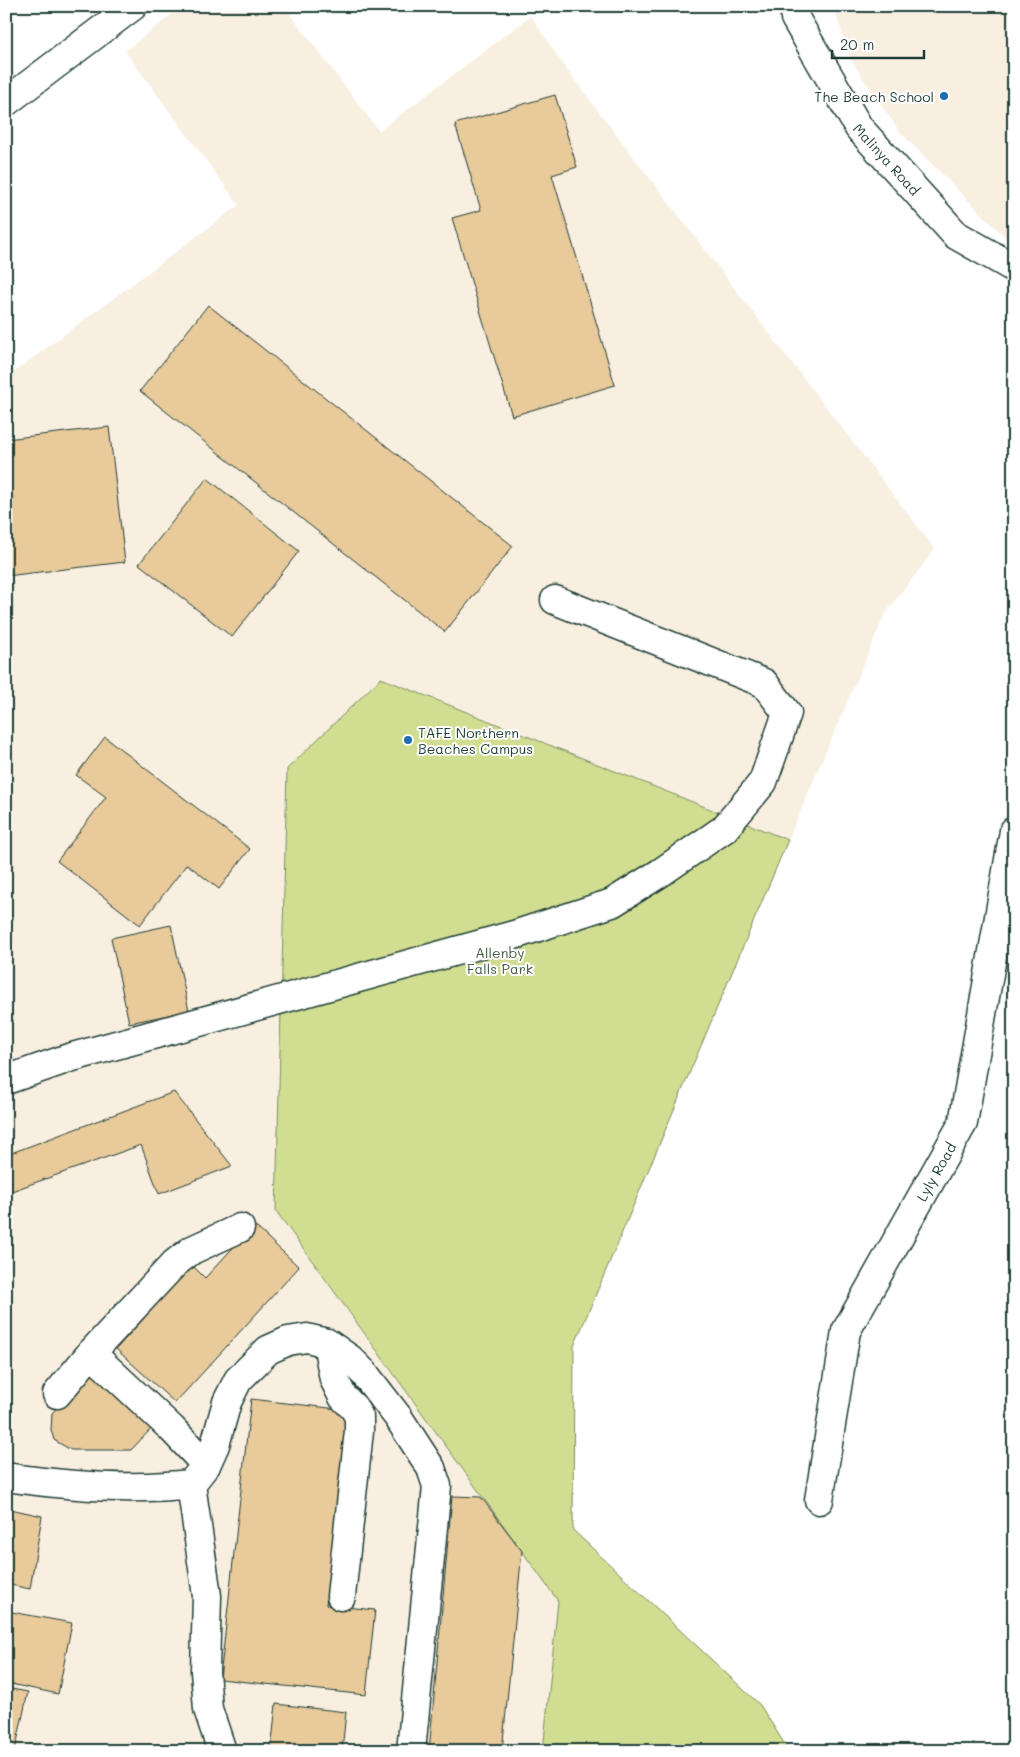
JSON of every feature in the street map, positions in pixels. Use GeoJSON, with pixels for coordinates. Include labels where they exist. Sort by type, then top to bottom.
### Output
{"type":"FeatureCollection","features":[{"type":"Feature","properties":{"kind":"street"},"geometry":{"type":"LineString","coordinates":[[6,102],[133,6]]}},
{"type":"Feature","properties":{"kind":"street","name":"Malinya Road"},"geometry":{"type":"LineString","coordinates":[[794,18],[858,128],[956,234],[1014,268]]}},
{"type":"Feature","properties":{"kind":"street"},"geometry":{"type":"LineString","coordinates":[[6,1080],[69,1058],[514,936],[612,903],[724,829],[763,782],[787,713],[764,683],[555,600]]}},
{"type":"Feature","properties":{"kind":"street","name":"Lyly Road"},"geometry":{"type":"LineString","coordinates":[[819,1500],[846,1331],[963,1123],[1002,971],[1014,831]]}},
{"type":"Feature","properties":{"kind":"street"},"geometry":{"type":"LineString","coordinates":[[56,1394],[91,1353],[175,1263],[192,1250],[240,1228]]}},
{"type":"Feature","properties":{"kind":"street"},"geometry":{"type":"LineString","coordinates":[[6,1478],[76,1485],[162,1487],[198,1474],[222,1424],[227,1402],[238,1380],[268,1350],[288,1341],[307,1338],[328,1343],[350,1359],[364,1373],[398,1417],[431,1468],[437,1486],[411,1751]]}},
{"type":"Feature","properties":{"kind":"street"},"geometry":{"type":"LineString","coordinates":[[328,1343],[334,1379],[343,1397],[354,1408],[359,1417],[341,1596]]}},
{"type":"Feature","properties":{"kind":"street"},"geometry":{"type":"LineString","coordinates":[[91,1353],[172,1430],[198,1474],[207,1596],[205,1671],[208,1709],[222,1751]]}},
{"type":"Feature","properties":{"kind":"shaded area","name":"TAFE Northern Beaches Campus"},"geometry":{"type":"Polygon","coordinates":[[[183,6],[284,6],[379,131],[531,16],[566,69],[935,549],[885,614],[788,840],[767,832],[276,1212],[558,1601],[543,1751],[6,1751],[6,378],[239,205],[125,51],[183,6]]]}},
{"type":"Feature","properties":{"kind":"shaded area","name":"The Beach School"},"geometry":{"type":"Polygon","coordinates":[[[833,6],[1014,6],[1014,244],[899,131],[851,60],[833,6]]]}},
{"type":"Feature","properties":{"kind":"green space","name":"Allenby Falls Park"},"geometry":{"type":"Polygon","coordinates":[[[381,678],[788,840],[574,1346],[573,1530],[760,1705],[789,1751],[543,1751],[558,1601],[276,1211],[287,769],[381,678]]]}},
{"type":"Feature","properties":{"kind":"building"},"geometry":{"type":"Polygon","coordinates":[[[555,95],[577,167],[552,175],[615,385],[512,416],[452,218],[481,210],[455,124],[555,95]]]}},
{"type":"Feature","properties":{"kind":"building"},"geometry":{"type":"Polygon","coordinates":[[[208,305],[513,546],[445,632],[140,391],[208,305]]]}},
{"type":"Feature","properties":{"kind":"building"},"geometry":{"type":"Polygon","coordinates":[[[109,427],[125,562],[6,576],[6,439],[109,427]]]}},
{"type":"Feature","properties":{"kind":"building"},"geometry":{"type":"Polygon","coordinates":[[[207,478],[299,551],[232,637],[139,564],[207,478]]]}},
{"type":"Feature","properties":{"kind":"building"},"geometry":{"type":"Polygon","coordinates":[[[105,737],[250,849],[219,889],[187,864],[140,925],[57,861],[106,797],[76,775],[105,737]]]}},
{"type":"Feature","properties":{"kind":"building"},"geometry":{"type":"Polygon","coordinates":[[[171,925],[189,1011],[129,1023],[111,938],[171,925]]]}},
{"type":"Feature","properties":{"kind":"building"},"geometry":{"type":"Polygon","coordinates":[[[174,1092],[232,1166],[159,1194],[141,1145],[6,1193],[6,1155],[174,1092]]]}},
{"type":"Feature","properties":{"kind":"building"},"geometry":{"type":"Polygon","coordinates":[[[254,1225],[299,1267],[175,1403],[116,1349],[192,1265],[205,1278],[254,1225]]]}},
{"type":"Feature","properties":{"kind":"building"},"geometry":{"type":"Polygon","coordinates":[[[91,1372],[151,1429],[131,1450],[71,1450],[54,1440],[51,1430],[52,1413],[91,1372]]]}},
{"type":"Feature","properties":{"kind":"building"},"geometry":{"type":"Polygon","coordinates":[[[251,1399],[347,1410],[326,1605],[375,1610],[366,1695],[220,1679],[251,1399]]]}},
{"type":"Feature","properties":{"kind":"building"},"geometry":{"type":"Polygon","coordinates":[[[452,1496],[481,1497],[522,1551],[502,1751],[429,1751],[452,1496]]]}},
{"type":"Feature","properties":{"kind":"building"},"geometry":{"type":"Polygon","coordinates":[[[6,1508],[42,1516],[30,1589],[6,1584],[6,1508]]]}},
{"type":"Feature","properties":{"kind":"building"},"geometry":{"type":"Polygon","coordinates":[[[6,1611],[72,1623],[58,1694],[6,1683],[6,1611]]]}},
{"type":"Feature","properties":{"kind":"building"},"geometry":{"type":"Polygon","coordinates":[[[6,1688],[28,1692],[15,1751],[6,1751],[6,1688]]]}},
{"type":"Feature","properties":{"kind":"building"},"geometry":{"type":"Polygon","coordinates":[[[276,1704],[346,1712],[342,1751],[271,1751],[276,1704]]]}},
{"type":"Feature","properties":{"kind":"place","name":"The Beach School"},"geometry":{"type":"Point","coordinates":[944,96]}},
{"type":"Feature","properties":{"kind":"place","name":"TAFE Northern Beaches Campus"},"geometry":{"type":"Point","coordinates":[408,740]}}]}
